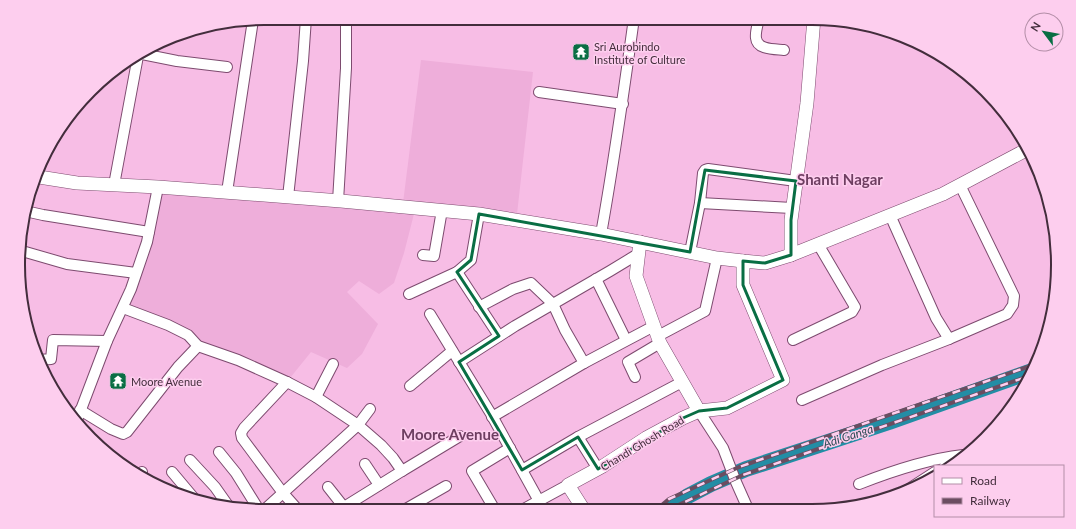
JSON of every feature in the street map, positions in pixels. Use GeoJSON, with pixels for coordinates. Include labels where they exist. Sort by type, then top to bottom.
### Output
{"type":"FeatureCollection","features":[{"type":"Feature","properties":{"kind":"street"},"geometry":{"type":"LineString","coordinates":[[288,197],[306,25]]}},
{"type":"Feature","properties":{"kind":"street"},"geometry":{"type":"LineString","coordinates":[[338,201],[346,68],[346,25]]}},
{"type":"Feature","properties":{"kind":"street"},"geometry":{"type":"LineString","coordinates":[[601,234],[623,104],[633,25]]}},
{"type":"Feature","properties":{"kind":"street"},"geometry":{"type":"LineString","coordinates":[[758,25],[756,37],[757,43],[760,46],[784,50]]}},
{"type":"Feature","properties":{"kind":"street"},"geometry":{"type":"LineString","coordinates":[[792,255],[792,208],[806,103],[813,25]]}},
{"type":"Feature","properties":{"kind":"street"},"geometry":{"type":"LineString","coordinates":[[227,192],[252,26]]}},
{"type":"Feature","properties":{"kind":"street"},"geometry":{"type":"LineString","coordinates":[[148,55],[177,61],[227,67]]}},
{"type":"Feature","properties":{"kind":"street"},"geometry":{"type":"LineString","coordinates":[[114,185],[137,62]]}},
{"type":"Feature","properties":{"kind":"street"},"geometry":{"type":"LineString","coordinates":[[539,92],[623,104]]}},
{"type":"Feature","properties":{"kind":"street"},"geometry":{"type":"LineString","coordinates":[[42,177],[77,183],[227,192],[479,214],[601,234],[639,248],[690,252],[717,258],[764,263],[792,255],[943,194],[1022,152]]}},
{"type":"Feature","properties":{"kind":"street"},"geometry":{"type":"LineString","coordinates":[[690,252],[700,203],[703,173],[705,170],[708,169],[796,182]]}},
{"type":"Feature","properties":{"kind":"street"},"geometry":{"type":"LineString","coordinates":[[802,400],[882,365],[949,339],[1007,314],[1013,305],[1014,296],[960,185]]}},
{"type":"Feature","properties":{"kind":"street"},"geometry":{"type":"LineString","coordinates":[[78,415],[107,341],[131,290],[149,232],[158,187]]}},
{"type":"Feature","properties":{"kind":"street"},"geometry":{"type":"LineString","coordinates":[[700,203],[792,208]]}},
{"type":"Feature","properties":{"kind":"street"},"geometry":{"type":"LineString","coordinates":[[423,255],[434,256],[442,210]]}},
{"type":"Feature","properties":{"kind":"street"},"geometry":{"type":"LineString","coordinates":[[31,212],[149,232]]}},
{"type":"Feature","properties":{"kind":"street"},"geometry":{"type":"LineString","coordinates":[[409,294],[457,272],[471,260],[479,214]]}},
{"type":"Feature","properties":{"kind":"street"},"geometry":{"type":"LineString","coordinates":[[890,215],[936,318],[949,339]]}},
{"type":"Feature","properties":{"kind":"street"},"geometry":{"type":"LineString","coordinates":[[793,340],[852,312],[855,307],[818,244]]}},
{"type":"Feature","properties":{"kind":"street"},"geometry":{"type":"LineString","coordinates":[[458,362],[596,279],[639,248]]}},
{"type":"Feature","properties":{"kind":"street"},"geometry":{"type":"LineString","coordinates":[[639,248],[636,276],[657,335],[682,382],[723,448],[746,504]]}},
{"type":"Feature","properties":{"kind":"street"},"geometry":{"type":"LineString","coordinates":[[26,252],[67,264],[136,273]]}},
{"type":"Feature","properties":{"kind":"street"},"geometry":{"type":"LineString","coordinates":[[636,377],[628,362],[657,335],[705,310],[717,258]]}},
{"type":"Feature","properties":{"kind":"street","name":"Chandi Ghosh Road"},"geometry":{"type":"LineString","coordinates":[[568,486],[598,469],[646,438],[683,418],[699,411],[727,408],[783,380],[743,285],[742,261]]}},
{"type":"Feature","properties":{"kind":"street"},"geometry":{"type":"LineString","coordinates":[[457,272],[499,336]]}},
{"type":"Feature","properties":{"kind":"street"},"geometry":{"type":"LineString","coordinates":[[596,279],[626,340]]}},
{"type":"Feature","properties":{"kind":"street"},"geometry":{"type":"LineString","coordinates":[[479,307],[513,289],[531,283],[553,304],[565,330],[584,363]]}},
{"type":"Feature","properties":{"kind":"street"},"geometry":{"type":"LineString","coordinates":[[122,308],[168,324],[188,335],[198,346],[238,360],[316,397],[358,425],[381,444],[402,471]]}},
{"type":"Feature","properties":{"kind":"street"},"geometry":{"type":"LineString","coordinates":[[430,314],[492,417],[539,501]]}},
{"type":"Feature","properties":{"kind":"street"},"geometry":{"type":"LineString","coordinates":[[492,417],[626,340],[657,335]]}},
{"type":"Feature","properties":{"kind":"street"},"geometry":{"type":"LineString","coordinates":[[45,360],[51,359],[53,340],[107,341]]}},
{"type":"Feature","properties":{"kind":"street"},"geometry":{"type":"LineString","coordinates":[[78,415],[111,430],[123,434],[127,432],[154,396],[198,346]]}},
{"type":"Feature","properties":{"kind":"street"},"geometry":{"type":"LineString","coordinates":[[410,386],[452,351]]}},
{"type":"Feature","properties":{"kind":"street"},"geometry":{"type":"LineString","coordinates":[[316,397],[333,364]]}},
{"type":"Feature","properties":{"kind":"street"},"geometry":{"type":"LineString","coordinates":[[287,382],[241,433],[242,438],[293,504]]}},
{"type":"Feature","properties":{"kind":"street"},"geometry":{"type":"LineString","coordinates":[[522,470],[578,437],[682,382]]}},
{"type":"Feature","properties":{"kind":"street"},"geometry":{"type":"LineString","coordinates":[[271,504],[358,425],[370,409]]}},
{"type":"Feature","properties":{"kind":"street"},"geometry":{"type":"LineString","coordinates":[[352,504],[379,485],[460,436]]}},
{"type":"Feature","properties":{"kind":"street"},"geometry":{"type":"LineString","coordinates":[[578,437],[598,469]]}},
{"type":"Feature","properties":{"kind":"street"},"geometry":{"type":"LineString","coordinates":[[491,504],[472,471],[510,448]]}},
{"type":"Feature","properties":{"kind":"street"},"geometry":{"type":"LineString","coordinates":[[219,452],[236,473],[255,503]]}},
{"type":"Feature","properties":{"kind":"street"},"geometry":{"type":"LineString","coordinates":[[859,484],[897,470],[944,457],[957,455]]}},
{"type":"Feature","properties":{"kind":"street"},"geometry":{"type":"LineString","coordinates":[[190,460],[215,487],[224,500]]}},
{"type":"Feature","properties":{"kind":"street"},"geometry":{"type":"LineString","coordinates":[[365,464],[379,485]]}},
{"type":"Feature","properties":{"kind":"street"},"geometry":{"type":"LineString","coordinates":[[172,472],[188,491]]}},
{"type":"Feature","properties":{"kind":"street"},"geometry":{"type":"LineString","coordinates":[[414,504],[446,486]]}},
{"type":"Feature","properties":{"kind":"street"},"geometry":{"type":"LineString","coordinates":[[533,504],[568,486],[580,504]]}},
{"type":"Feature","properties":{"kind":"street"},"geometry":{"type":"LineString","coordinates":[[328,487],[341,504]]}},
{"type":"Feature","properties":{"kind":"highlighted area"},"geometry":{"type":"Polygon","coordinates":[[[705,170],[796,181],[791,220],[791,255],[765,263],[743,261],[743,285],[783,380],[727,408],[699,411],[683,418],[598,469],[578,437],[522,470],[459,362],[499,336],[457,272],[471,260],[479,214],[690,252],[705,170]]]}},
{"type":"Feature","properties":{"kind":"shaded area"},"geometry":{"type":"Polygon","coordinates":[[[421,60],[533,72],[517,214],[403,203],[421,60]]]}},
{"type":"Feature","properties":{"kind":"shaded area"},"geometry":{"type":"Polygon","coordinates":[[[159,188],[415,210],[404,253],[394,283],[379,294],[359,281],[347,292],[378,324],[362,354],[347,368],[311,352],[290,378],[200,343],[176,323],[125,307],[159,188]]]}},
{"type":"Feature","properties":{"kind":"waterway","name":"Adi Ganga"},"geometry":{"type":"LineString","coordinates":[[677,504],[711,484],[746,469],[889,422],[1024,374]]}},
{"type":"Feature","properties":{"kind":"railway"},"geometry":{"type":"LineString","coordinates":[[663,504],[669,499],[739,467],[1028,367]]}},
{"type":"Feature","properties":{"kind":"railway"},"geometry":{"type":"LineString","coordinates":[[680,504],[743,475],[1022,379]]}},
{"type":"Feature","properties":{"kind":"place","name":"Sri Aurobindo Institute of Culture"},"geometry":{"type":"Point","coordinates":[581,52]}},
{"type":"Feature","properties":{"kind":"place","name":"Moore Avenue"},"geometry":{"type":"Point","coordinates":[118,381]}},
{"type":"Feature","properties":{"kind":"district","name":"Shanti Nagar"},"geometry":{"type":"Point","coordinates":[840,179]}},
{"type":"Feature","properties":{"kind":"district","name":"Moore Avenue"},"geometry":{"type":"Point","coordinates":[450,434]}}]}
